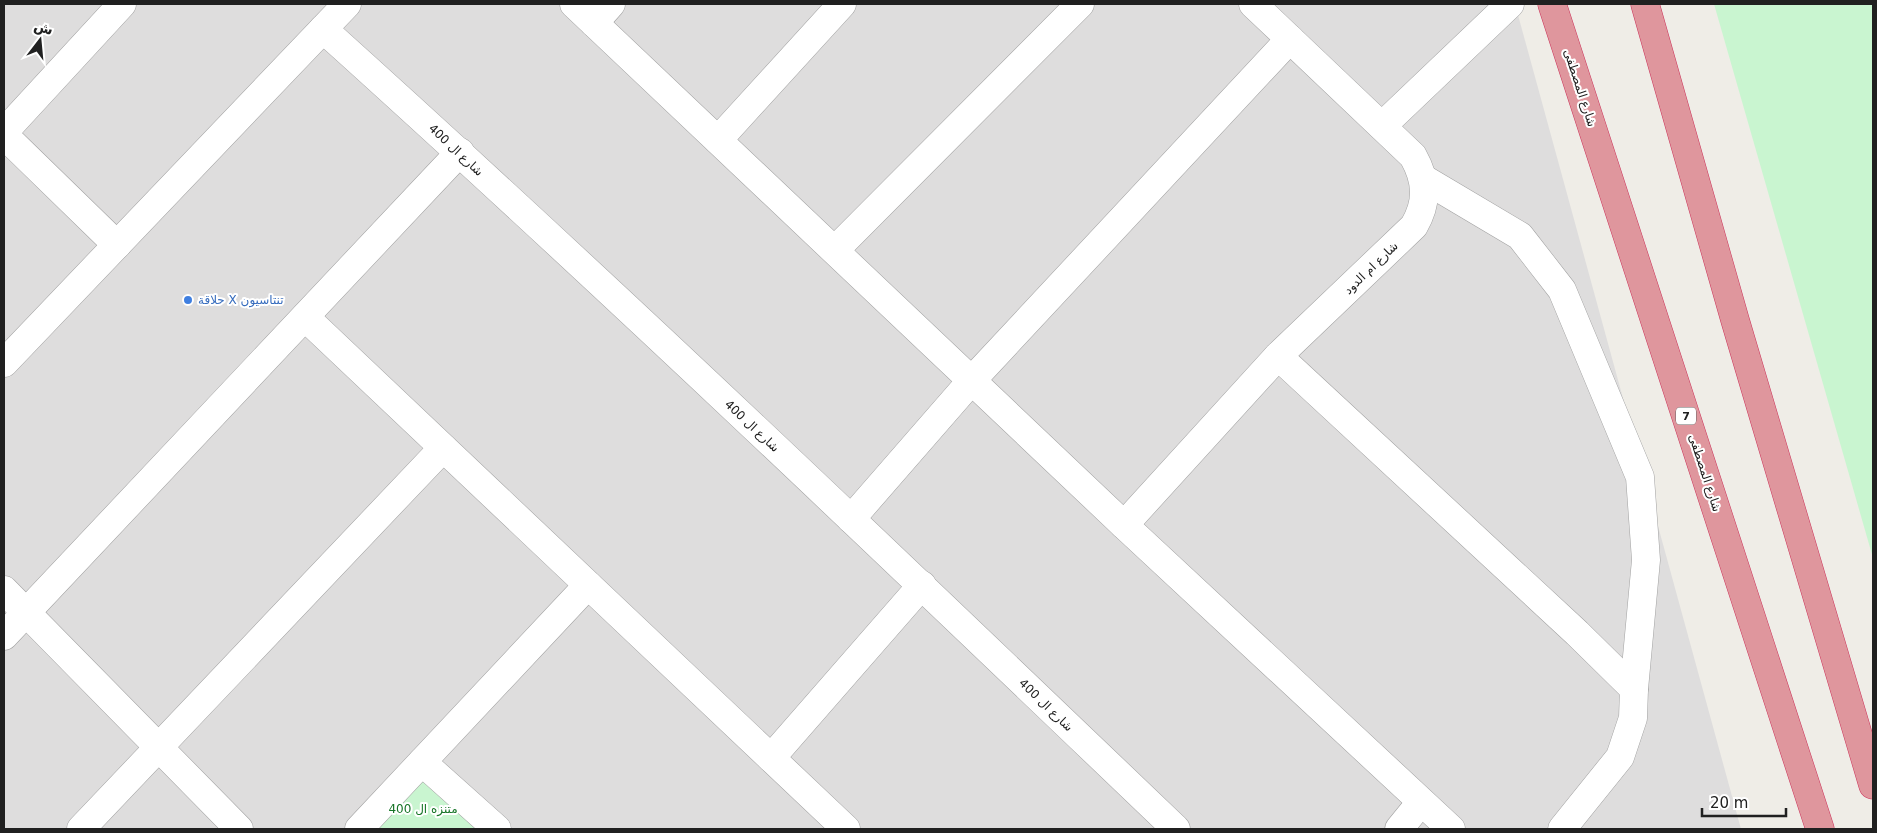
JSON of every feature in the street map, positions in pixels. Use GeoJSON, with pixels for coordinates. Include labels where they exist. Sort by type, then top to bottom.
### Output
{"type":"FeatureCollection","features":[{"type":"Feature","properties":{"kind":"highway","name":"شارع المصطفى"},"geometry":{"type":"LineString","coordinates":[[1552,4],[1820,829]]}},
{"type":"Feature","properties":{"kind":"highway"},"geometry":{"type":"LineString","coordinates":[[1645,4],[1738,329],[1873,786]]}},
{"type":"Feature","properties":{"kind":"street"},"geometry":{"type":"LineString","coordinates":[[117,244],[4,133],[122,4]]}},
{"type":"Feature","properties":{"kind":"street"},"geometry":{"type":"LineString","coordinates":[[4,363],[347,4]]}},
{"type":"Feature","properties":{"kind":"street"},"geometry":{"type":"LineString","coordinates":[[574,4],[603,13],[718,140],[1124,525],[1451,829]]}},
{"type":"Feature","properties":{"kind":"street"},"geometry":{"type":"LineString","coordinates":[[718,140],[842,4]]}},
{"type":"Feature","properties":{"kind":"street"},"geometry":{"type":"LineString","coordinates":[[835,250],[1080,4]]}},
{"type":"Feature","properties":{"kind":"street","name":"شارع ام الدود"},"geometry":{"type":"LineString","coordinates":[[1124,525],[1278,356],[1414,226],[1424,204],[1424,179],[1413,156],[1253,4]]}},
{"type":"Feature","properties":{"kind":"street"},"geometry":{"type":"LineString","coordinates":[[1382,126],[1510,4]]}},
{"type":"Feature","properties":{"kind":"street","name":"شارع ال 400"},"geometry":{"type":"LineString","coordinates":[[323,29],[460,152],[922,585],[1176,829]]}},
{"type":"Feature","properties":{"kind":"street"},"geometry":{"type":"LineString","coordinates":[[851,519],[972,380],[1290,39]]}},
{"type":"Feature","properties":{"kind":"street"},"geometry":{"type":"LineString","coordinates":[[4,636],[460,152]]}},
{"type":"Feature","properties":{"kind":"street"},"geometry":{"type":"LineString","coordinates":[[1424,179],[1520,236],[1562,290],[1640,477],[1646,560],[1633,718],[1620,758],[1562,829]]}},
{"type":"Feature","properties":{"kind":"street"},"geometry":{"type":"LineString","coordinates":[[305,317],[846,829]]}},
{"type":"Feature","properties":{"kind":"street"},"geometry":{"type":"LineString","coordinates":[[1278,356],[1577,633],[1634,689]]}},
{"type":"Feature","properties":{"kind":"street"},"geometry":{"type":"LineString","coordinates":[[81,829],[442,448]]}},
{"type":"Feature","properties":{"kind":"street"},"geometry":{"type":"LineString","coordinates":[[359,829],[588,585]]}},
{"type":"Feature","properties":{"kind":"street"},"geometry":{"type":"LineString","coordinates":[[772,758],[922,585]]}},
{"type":"Feature","properties":{"kind":"street"},"geometry":{"type":"LineString","coordinates":[[4,590],[238,829]]}},
{"type":"Feature","properties":{"kind":"street"},"geometry":{"type":"LineString","coordinates":[[422,762],[497,829]]}},
{"type":"Feature","properties":{"kind":"street"},"geometry":{"type":"LineString","coordinates":[[1399,829],[1421,802]]}},
{"type":"Feature","properties":{"kind":"shaded area"},"geometry":{"type":"Polygon","coordinates":[[[4,4],[1515,4],[1741,829],[4,829],[4,4]]]}},
{"type":"Feature","properties":{"kind":"green space"},"geometry":{"type":"Polygon","coordinates":[[[1714,4],[1873,4],[1873,558],[1714,4]]]}},
{"type":"Feature","properties":{"kind":"green space","name":"متنزه ال 400"},"geometry":{"type":"Polygon","coordinates":[[[422,781],[476,829],[377,829],[422,781]]]}},
{"type":"Feature","properties":{"kind":"place","name":"حلاقة X تنتاسيون"},"geometry":{"type":"Point","coordinates":[188,300]}}]}
